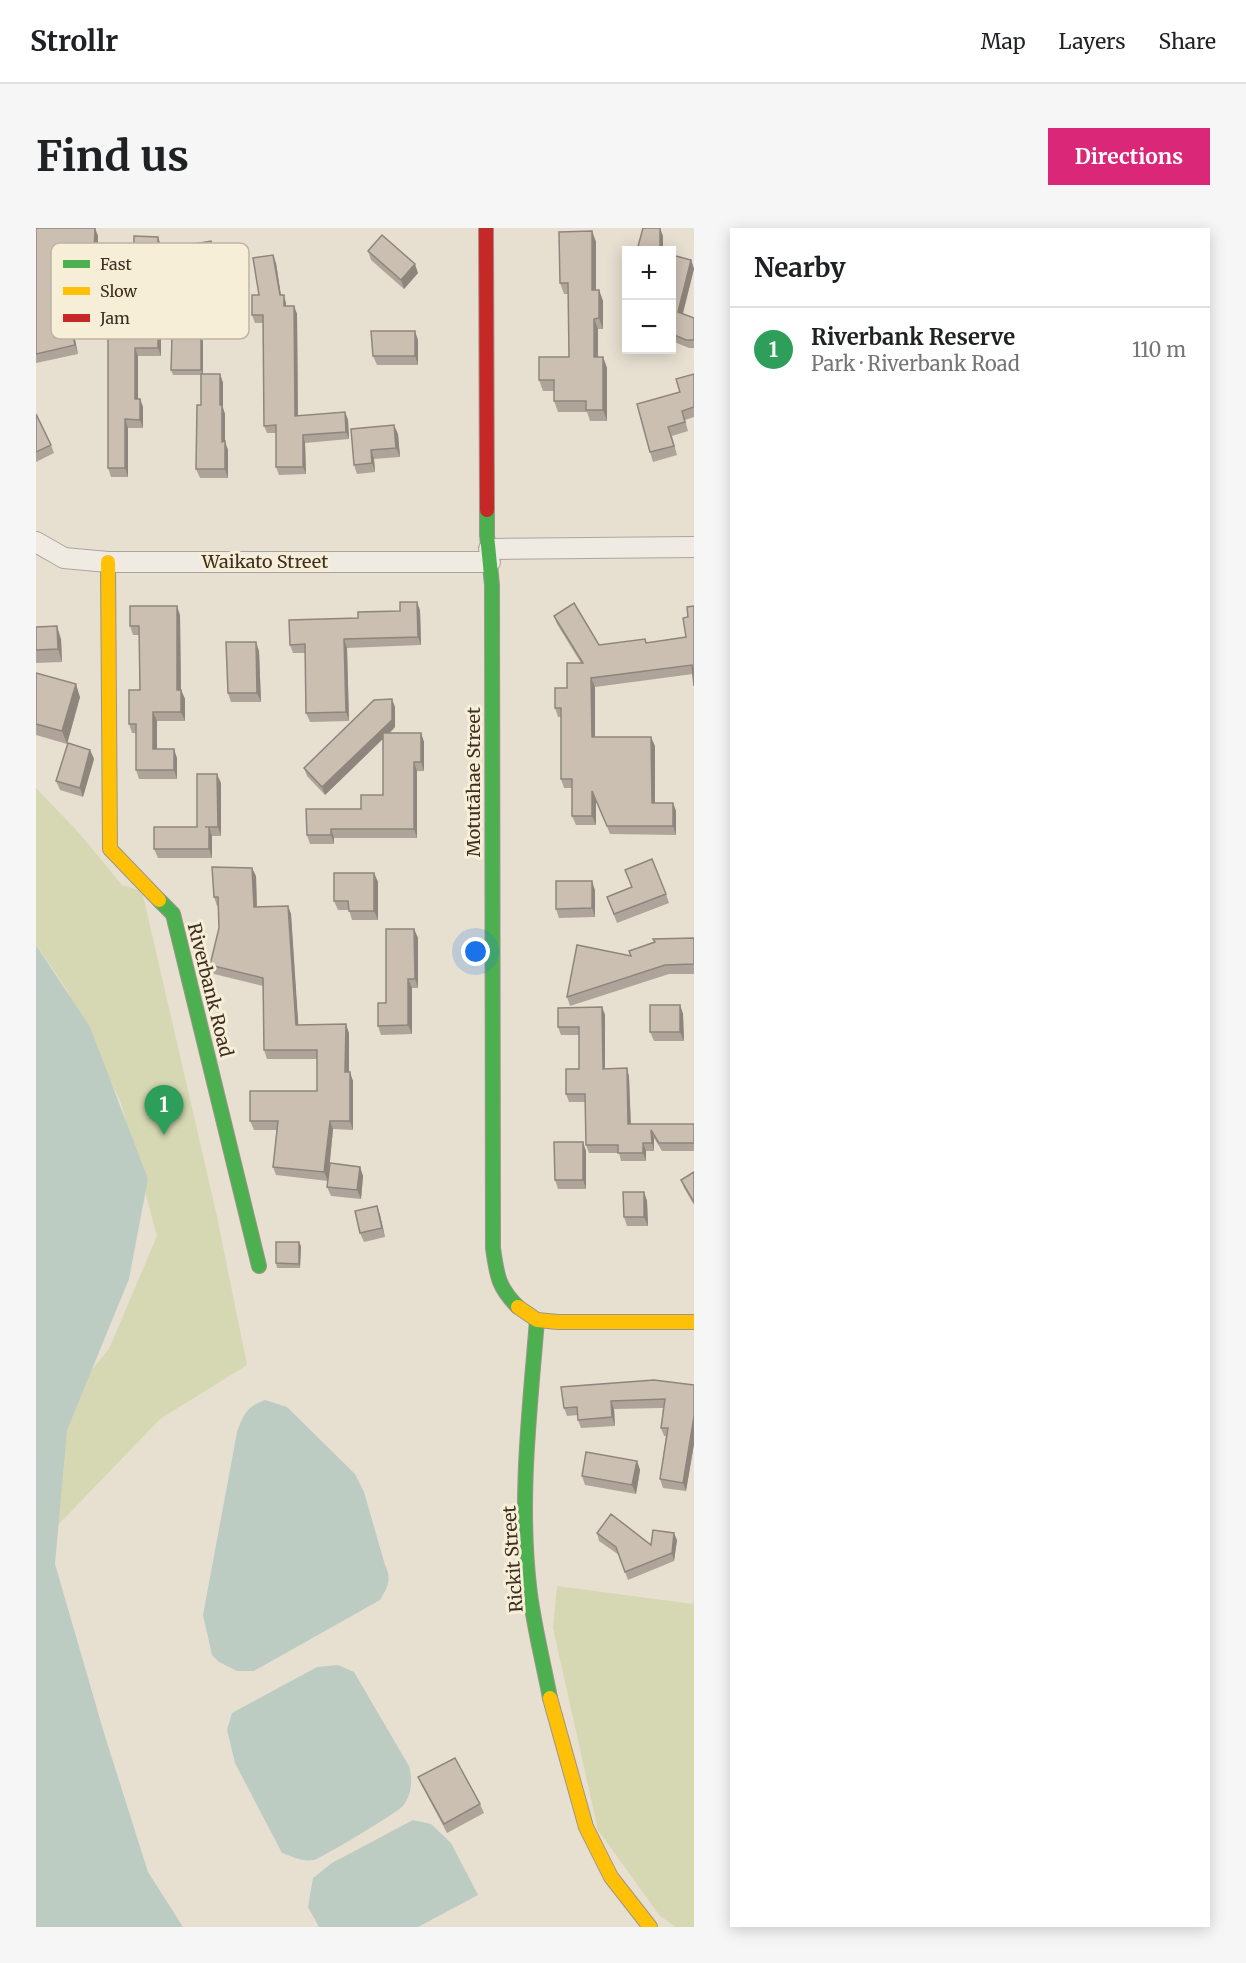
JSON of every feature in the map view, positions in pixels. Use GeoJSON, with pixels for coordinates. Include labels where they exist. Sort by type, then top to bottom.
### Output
{"type":"FeatureCollection","features":[{"type":"Feature","properties":{"kind":"street","name":"Motutāhae Street"},"geometry":{"type":"LineString","coordinates":[[486,228],[489,555],[492,585],[493,1248],[497,1276],[505,1294],[520,1309],[537,1320]]}},
{"type":"Feature","properties":{"kind":"street","name":"Waikato Street"},"geometry":{"type":"LineString","coordinates":[[38,547],[64,558],[108,562],[489,555],[694,547]]}},
{"type":"Feature","properties":{"kind":"street","name":"Riverbank Road"},"geometry":{"type":"LineString","coordinates":[[108,562],[110,849],[173,914],[259,1266]]}},
{"type":"Feature","properties":{"kind":"street"},"geometry":{"type":"LineString","coordinates":[[537,1320],[694,1322]]}},
{"type":"Feature","properties":{"kind":"street","name":"Rickit Street"},"geometry":{"type":"LineString","coordinates":[[537,1320],[526,1456],[525,1530],[529,1587],[551,1701],[586,1827],[611,1877],[650,1927]]}},
{"type":"Feature","properties":{"kind":"green space"},"geometry":{"type":"Polygon","coordinates":[[[36,788],[79,833],[122,885],[142,891],[216,1212],[247,1365],[160,1419],[57,1526],[69,1397],[109,1349],[157,1236],[121,1103],[67,990],[36,944],[36,788]]]}},
{"type":"Feature","properties":{"kind":"green space"},"geometry":{"type":"Polygon","coordinates":[[[557,1586],[693,1604],[694,1600],[694,1927],[676,1927],[660,1916],[598,1830],[553,1628],[557,1586]]]}},
{"type":"Feature","properties":{"kind":"shaded area"},"geometry":{"type":"Polygon","coordinates":[[[36,945],[90,1027],[148,1179],[129,1279],[67,1430],[55,1564],[104,1733],[148,1872],[183,1927],[36,1927],[36,945]]]}},
{"type":"Feature","properties":{"kind":"shaded area"},"geometry":{"type":"Polygon","coordinates":[[[265,1400],[287,1407],[355,1474],[364,1492],[389,1579],[380,1600],[254,1671],[237,1671],[219,1662],[212,1655],[203,1615],[237,1432],[246,1412],[265,1400]]]}},
{"type":"Feature","properties":{"kind":"shaded area"},"geometry":{"type":"Polygon","coordinates":[[[338,1665],[354,1672],[409,1766],[411,1787],[403,1806],[388,1817],[314,1860],[302,1860],[282,1853],[235,1763],[227,1730],[232,1713],[317,1667],[338,1665]]]}},
{"type":"Feature","properties":{"kind":"shaded area"},"geometry":{"type":"Polygon","coordinates":[[[413,1820],[431,1824],[451,1843],[478,1895],[418,1927],[319,1927],[308,1907],[313,1878],[332,1863],[413,1820]]]}},
{"type":"Feature","properties":{"kind":"building"},"geometry":{"type":"Polygon","coordinates":[[[36,228],[95,228],[94,243],[51,243],[51,339],[74,339],[75,345],[36,354],[36,228]]]}},
{"type":"Feature","properties":{"kind":"building"},"geometry":{"type":"Polygon","coordinates":[[[643,228],[660,228],[660,246],[638,246],[643,228]]]}},
{"type":"Feature","properties":{"kind":"building"},"geometry":{"type":"Polygon","coordinates":[[[592,231],[592,290],[599,290],[599,318],[594,319],[594,357],[603,357],[603,410],[586,410],[586,401],[554,401],[554,380],[539,380],[539,357],[569,357],[568,283],[560,283],[559,232],[592,231]]]}},
{"type":"Feature","properties":{"kind":"building"},"geometry":{"type":"Polygon","coordinates":[[[382,235],[415,264],[401,280],[368,251],[382,235]]]}},
{"type":"Feature","properties":{"kind":"building"},"geometry":{"type":"Polygon","coordinates":[[[134,236],[158,237],[158,243],[134,243],[134,236]]]}},
{"type":"Feature","properties":{"kind":"building"},"geometry":{"type":"Polygon","coordinates":[[[273,255],[280,295],[284,295],[284,306],[294,306],[295,416],[345,412],[346,432],[303,435],[303,467],[276,467],[276,425],[264,426],[263,315],[252,315],[252,295],[259,295],[253,258],[273,255]]]}},
{"type":"Feature","properties":{"kind":"building"},"geometry":{"type":"Polygon","coordinates":[[[676,256],[691,260],[678,312],[694,318],[694,340],[686,340],[676,336],[676,256]]]}},
{"type":"Feature","properties":{"kind":"building"},"geometry":{"type":"Polygon","coordinates":[[[371,331],[415,331],[415,356],[373,356],[371,331]]]}},
{"type":"Feature","properties":{"kind":"building"},"geometry":{"type":"Polygon","coordinates":[[[108,339],[158,339],[158,348],[135,348],[135,399],[140,399],[140,420],[125,419],[125,468],[108,468],[108,339]]]}},
{"type":"Feature","properties":{"kind":"building"},"geometry":{"type":"Polygon","coordinates":[[[172,339],[201,339],[201,370],[171,370],[172,339]]]}},
{"type":"Feature","properties":{"kind":"building"},"geometry":{"type":"Polygon","coordinates":[[[201,374],[220,374],[225,469],[196,469],[197,405],[201,405],[201,374]]]}},
{"type":"Feature","properties":{"kind":"building"},"geometry":{"type":"Polygon","coordinates":[[[694,374],[694,407],[682,411],[685,422],[668,427],[674,446],[650,452],[637,404],[680,392],[676,379],[694,374]]]}},
{"type":"Feature","properties":{"kind":"building"},"geometry":{"type":"Polygon","coordinates":[[[36,414],[51,445],[36,452],[36,414]]]}},
{"type":"Feature","properties":{"kind":"building"},"geometry":{"type":"Polygon","coordinates":[[[394,425],[396,448],[371,450],[372,463],[354,465],[351,429],[394,425]]]}},
{"type":"Feature","properties":{"kind":"building"},"geometry":{"type":"Polygon","coordinates":[[[400,602],[417,602],[418,637],[344,639],[346,712],[306,713],[305,644],[290,645],[289,620],[358,618],[358,612],[400,611],[400,602]]]}},
{"type":"Feature","properties":{"kind":"building"},"geometry":{"type":"Polygon","coordinates":[[[574,603],[599,645],[645,639],[646,643],[686,637],[683,618],[688,617],[687,607],[694,606],[694,686],[692,665],[591,678],[592,737],[651,737],[652,803],[673,803],[673,826],[607,826],[592,791],[592,816],[572,816],[572,779],[561,779],[561,708],[555,708],[555,688],[567,688],[567,663],[583,663],[554,616],[574,603]]]}},
{"type":"Feature","properties":{"kind":"building"},"geometry":{"type":"Polygon","coordinates":[[[130,606],[177,606],[177,690],[181,690],[181,712],[153,712],[153,749],[174,749],[174,770],[136,770],[136,724],[129,724],[129,690],[140,690],[139,626],[130,626],[130,606]]]}},
{"type":"Feature","properties":{"kind":"building"},"geometry":{"type":"Polygon","coordinates":[[[57,626],[58,649],[36,650],[36,627],[57,626]]]}},
{"type":"Feature","properties":{"kind":"building"},"geometry":{"type":"Polygon","coordinates":[[[226,642],[256,642],[257,693],[228,693],[226,642]]]}},
{"type":"Feature","properties":{"kind":"building"},"geometry":{"type":"Polygon","coordinates":[[[36,673],[76,684],[62,731],[36,724],[36,673]]]}},
{"type":"Feature","properties":{"kind":"building"},"geometry":{"type":"Polygon","coordinates":[[[392,699],[392,720],[322,787],[304,768],[374,700],[392,699]]]}},
{"type":"Feature","properties":{"kind":"building"},"geometry":{"type":"Polygon","coordinates":[[[383,733],[421,733],[421,762],[414,762],[414,829],[331,829],[331,835],[307,835],[306,809],[361,809],[361,795],[383,795],[383,733]]]}},
{"type":"Feature","properties":{"kind":"building"},"geometry":{"type":"Polygon","coordinates":[[[68,743],[90,750],[80,788],[56,781],[68,743]]]}},
{"type":"Feature","properties":{"kind":"building"},"geometry":{"type":"Polygon","coordinates":[[[197,774],[217,774],[218,827],[209,827],[209,849],[154,849],[154,827],[197,827],[197,774]]]}},
{"type":"Feature","properties":{"kind":"building"},"geometry":{"type":"Polygon","coordinates":[[[652,859],[666,894],[614,914],[607,897],[632,887],[625,870],[652,859]]]}},
{"type":"Feature","properties":{"kind":"building"},"geometry":{"type":"Polygon","coordinates":[[[212,867],[252,868],[254,907],[288,906],[296,1025],[346,1024],[345,1072],[350,1072],[350,1121],[330,1121],[324,1172],[273,1167],[278,1121],[250,1121],[250,1091],[317,1091],[317,1050],[264,1050],[263,978],[210,965],[219,928],[218,897],[214,897],[212,867]]]}},
{"type":"Feature","properties":{"kind":"building"},"geometry":{"type":"Polygon","coordinates":[[[334,873],[374,873],[374,911],[349,911],[348,901],[334,901],[334,873]]]}},
{"type":"Feature","properties":{"kind":"building"},"geometry":{"type":"Polygon","coordinates":[[[556,881],[592,881],[592,908],[556,909],[556,881]]]}},
{"type":"Feature","properties":{"kind":"building"},"geometry":{"type":"Polygon","coordinates":[[[386,929],[414,929],[415,979],[408,979],[408,1025],[378,1026],[378,1003],[386,1003],[386,929]]]}},
{"type":"Feature","properties":{"kind":"building"},"geometry":{"type":"Polygon","coordinates":[[[694,938],[694,964],[665,965],[567,997],[577,945],[631,956],[629,951],[655,942],[653,939],[694,938]]]}},
{"type":"Feature","properties":{"kind":"building"},"geometry":{"type":"Polygon","coordinates":[[[650,1005],[680,1005],[680,1032],[650,1032],[650,1005]]]}},
{"type":"Feature","properties":{"kind":"building"},"geometry":{"type":"Polygon","coordinates":[[[602,1007],[603,1069],[627,1068],[628,1124],[694,1124],[694,1143],[659,1143],[651,1130],[652,1143],[643,1143],[643,1153],[618,1153],[618,1145],[586,1145],[585,1094],[566,1094],[566,1069],[579,1069],[579,1027],[558,1027],[558,1008],[602,1007]]]}},
{"type":"Feature","properties":{"kind":"building"},"geometry":{"type":"Polygon","coordinates":[[[554,1142],[583,1142],[583,1180],[555,1180],[554,1142]]]}},
{"type":"Feature","properties":{"kind":"building"},"geometry":{"type":"Polygon","coordinates":[[[330,1163],[360,1167],[357,1190],[327,1187],[330,1163]]]}},
{"type":"Feature","properties":{"kind":"building"},"geometry":{"type":"Polygon","coordinates":[[[694,1172],[694,1202],[681,1180],[694,1172]]]}},
{"type":"Feature","properties":{"kind":"building"},"geometry":{"type":"Polygon","coordinates":[[[623,1192],[644,1192],[644,1217],[624,1217],[623,1192]]]}},
{"type":"Feature","properties":{"kind":"building"},"geometry":{"type":"Polygon","coordinates":[[[377,1206],[382,1228],[360,1233],[355,1211],[377,1206]]]}},
{"type":"Feature","properties":{"kind":"building"},"geometry":{"type":"Polygon","coordinates":[[[276,1242],[299,1242],[299,1264],[276,1263],[276,1242]]]}},
{"type":"Feature","properties":{"kind":"building"},"geometry":{"type":"Polygon","coordinates":[[[654,1380],[694,1385],[694,1416],[683,1483],[660,1479],[668,1428],[661,1428],[665,1399],[611,1401],[612,1417],[578,1420],[577,1407],[564,1408],[561,1387],[654,1380]]]}},
{"type":"Feature","properties":{"kind":"building"},"geometry":{"type":"Polygon","coordinates":[[[586,1452],[637,1461],[632,1485],[582,1476],[586,1452]]]}},
{"type":"Feature","properties":{"kind":"building"},"geometry":{"type":"Polygon","coordinates":[[[611,1514],[651,1545],[653,1530],[674,1533],[672,1553],[625,1572],[616,1547],[597,1533],[611,1514]]]}},
{"type":"Feature","properties":{"kind":"building"},"geometry":{"type":"Polygon","coordinates":[[[455,1758],[480,1804],[444,1824],[418,1777],[455,1758]]]}},
{"type":"Feature","properties":{"kind":"traffic: fast"},"geometry":{"type":"LineString","coordinates":[[487,510],[492,585],[493,1248],[502,1287],[518,1307]]}},
{"type":"Feature","properties":{"kind":"traffic: fast"},"geometry":{"type":"LineString","coordinates":[[159,900],[173,914],[259,1266]]}},
{"type":"Feature","properties":{"kind":"traffic: fast"},"geometry":{"type":"LineString","coordinates":[[537,1320],[525,1486],[526,1553],[533,1614],[550,1698]]}},
{"type":"Feature","properties":{"kind":"traffic: slow"},"geometry":{"type":"LineString","coordinates":[[108,562],[110,849],[159,900]]}},
{"type":"Feature","properties":{"kind":"traffic: slow"},"geometry":{"type":"LineString","coordinates":[[518,1307],[537,1320],[558,1322],[694,1322]]}},
{"type":"Feature","properties":{"kind":"traffic: slow"},"geometry":{"type":"LineString","coordinates":[[550,1698],[586,1827],[611,1877],[650,1927]]}},
{"type":"Feature","properties":{"kind":"traffic: jam"},"geometry":{"type":"LineString","coordinates":[[486,228],[487,510]]}},
{"type":"Feature","properties":{"kind":"place","name":"Riverbank Reserve"},"geometry":{"type":"Point","coordinates":[164,1135]}}]}
